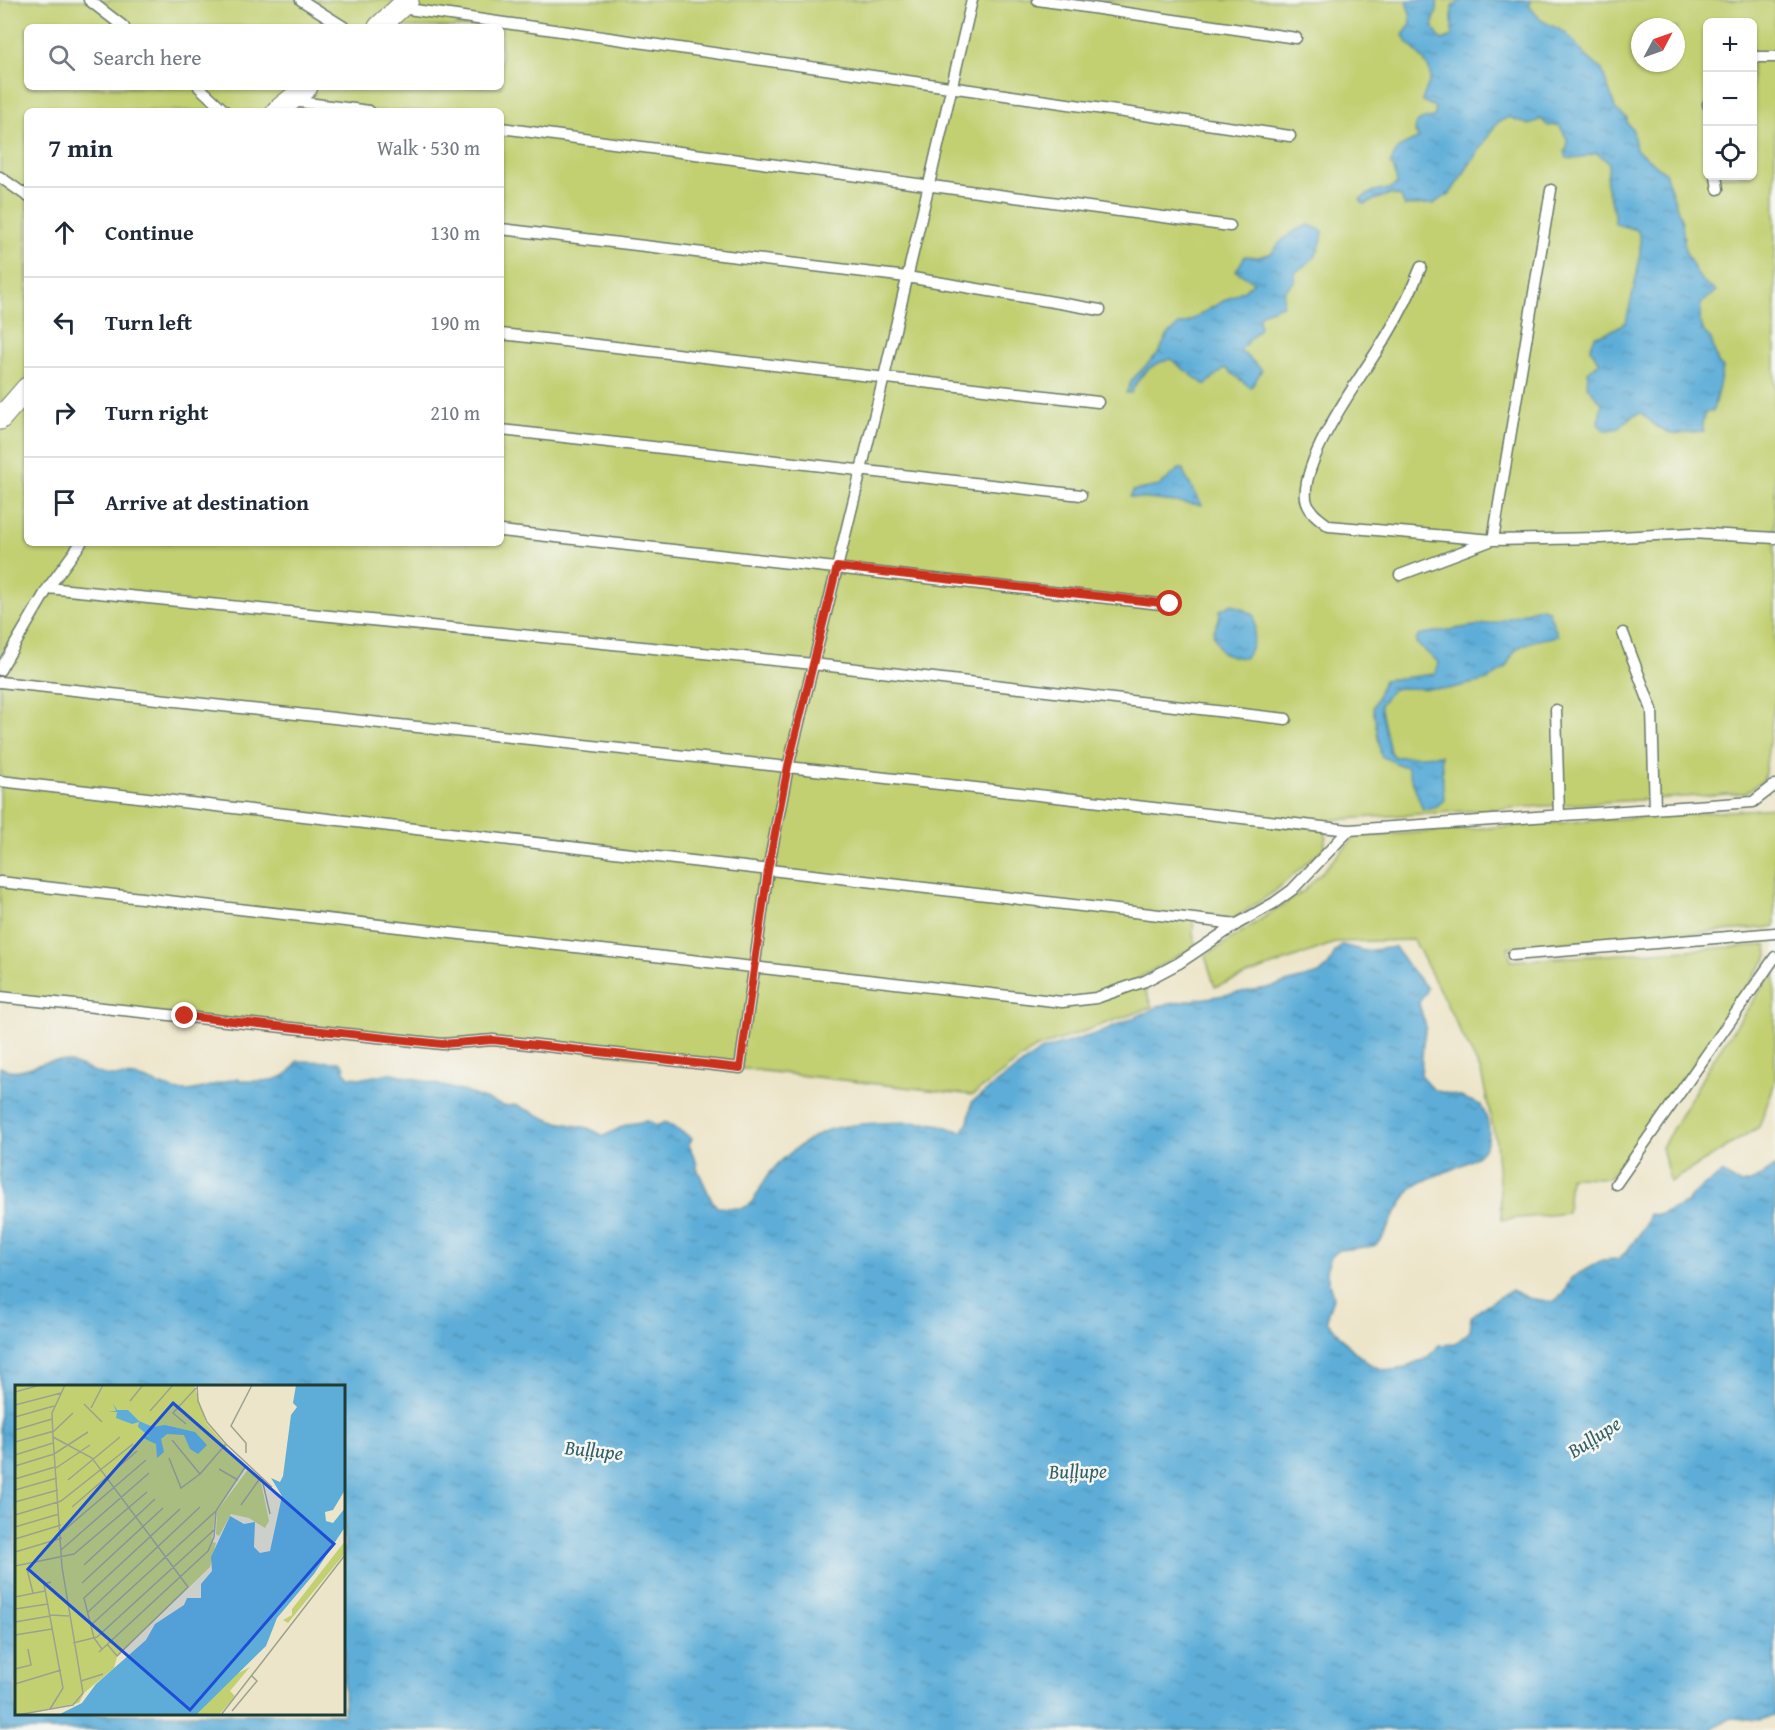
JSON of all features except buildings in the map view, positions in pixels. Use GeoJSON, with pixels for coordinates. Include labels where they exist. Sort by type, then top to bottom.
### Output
{"type":"FeatureCollection","features":[{"type":"Feature","properties":{"kind":"street"},"geometry":{"type":"LineString","coordinates":[[382,24],[404,4]]}},
{"type":"Feature","properties":{"kind":"street"},"geometry":{"type":"LineString","coordinates":[[283,106],[303,90]]}},
{"type":"Feature","properties":{"kind":"street"},"geometry":{"type":"LineString","coordinates":[[0,418],[24,390]]}},
{"type":"Feature","properties":{"kind":"lane"},"geometry":{"type":"LineString","coordinates":[[89,0],[120,24]]}},
{"type":"Feature","properties":{"kind":"lane"},"geometry":{"type":"LineString","coordinates":[[301,0],[339,24]]}},
{"type":"Feature","properties":{"kind":"lane"},"geometry":{"type":"LineString","coordinates":[[0,997],[442,1044],[493,1040],[740,1068],[768,870],[788,766],[884,377],[972,0]]}},
{"type":"Feature","properties":{"kind":"lane"},"geometry":{"type":"LineString","coordinates":[[1038,0],[1296,38]]}},
{"type":"Feature","properties":{"kind":"lane"},"geometry":{"type":"LineString","coordinates":[[404,4],[951,88],[1290,136]]}},
{"type":"Feature","properties":{"kind":"lane"},"geometry":{"type":"LineString","coordinates":[[1757,57],[1775,57]]}},
{"type":"Feature","properties":{"kind":"lane"},"geometry":{"type":"LineString","coordinates":[[202,90],[222,108]]}},
{"type":"Feature","properties":{"kind":"lane"},"geometry":{"type":"LineString","coordinates":[[283,106],[317,108]]}},
{"type":"Feature","properties":{"kind":"lane"},"geometry":{"type":"LineString","coordinates":[[504,128],[1230,226]]}},
{"type":"Feature","properties":{"kind":"lane"},"geometry":{"type":"LineString","coordinates":[[0,177],[24,193]]}},
{"type":"Feature","properties":{"kind":"lane"},"geometry":{"type":"LineString","coordinates":[[1717,180],[1718,189]]}},
{"type":"Feature","properties":{"kind":"lane"},"geometry":{"type":"LineString","coordinates":[[1493,540],[1551,190]]}},
{"type":"Feature","properties":{"kind":"lane"},"geometry":{"type":"LineString","coordinates":[[504,229],[907,277],[1100,310]]}},
{"type":"Feature","properties":{"kind":"lane"},"geometry":{"type":"LineString","coordinates":[[1421,267],[1405,304],[1318,448],[1307,474],[1306,501],[1314,515],[1329,526],[1493,540],[1601,538],[1692,532],[1775,538]]}},
{"type":"Feature","properties":{"kind":"lane"},"geometry":{"type":"LineString","coordinates":[[504,334],[1098,402]]}},
{"type":"Feature","properties":{"kind":"lane"},"geometry":{"type":"LineString","coordinates":[[504,430],[1081,495]]}},
{"type":"Feature","properties":{"kind":"lane"},"geometry":{"type":"LineString","coordinates":[[504,531],[1170,604]]}},
{"type":"Feature","properties":{"kind":"lane"},"geometry":{"type":"LineString","coordinates":[[1400,575],[1493,540]]}},
{"type":"Feature","properties":{"kind":"lane"},"geometry":{"type":"LineString","coordinates":[[0,670],[48,588],[79,546]]}},
{"type":"Feature","properties":{"kind":"lane"},"geometry":{"type":"LineString","coordinates":[[48,588],[813,664],[1286,719]]}},
{"type":"Feature","properties":{"kind":"lane"},"geometry":{"type":"LineString","coordinates":[[1623,633],[1652,710],[1655,809]]}},
{"type":"Feature","properties":{"kind":"lane"},"geometry":{"type":"LineString","coordinates":[[0,682],[788,766],[1349,830],[1753,802],[1775,785]]}},
{"type":"Feature","properties":{"kind":"lane"},"geometry":{"type":"LineString","coordinates":[[1556,710],[1559,816]]}},
{"type":"Feature","properties":{"kind":"lane"},"geometry":{"type":"LineString","coordinates":[[0,782],[1237,924]]}},
{"type":"Feature","properties":{"kind":"lane"},"geometry":{"type":"LineString","coordinates":[[0,882],[1062,1002],[1096,998],[1145,981],[1179,963],[1292,890],[1349,830]]}},
{"type":"Feature","properties":{"kind":"lane"},"geometry":{"type":"LineString","coordinates":[[1513,955],[1775,933]]}},
{"type":"Feature","properties":{"kind":"lane"},"geometry":{"type":"LineString","coordinates":[[1616,1184],[1775,957]]}},
{"type":"Feature","properties":{"kind":"green space"},"geometry":{"type":"Polygon","coordinates":[[[0,0],[1775,0],[1775,699],[1764,779],[1745,793],[1328,820],[1324,848],[1275,891],[1234,919],[1194,913],[1193,934],[1196,946],[1140,977],[1152,1007],[1034,1049],[973,1095],[493,1040],[442,1044],[0,997],[0,0]]]}},
{"type":"Feature","properties":{"kind":"green space"},"geometry":{"type":"Polygon","coordinates":[[[1775,808],[1775,927],[1508,947],[1511,961],[1767,945],[1768,956],[1670,1098],[1609,1178],[1570,1177],[1567,1213],[1502,1220],[1496,1142],[1481,1072],[1414,940],[1337,942],[1215,987],[1205,956],[1304,891],[1355,837],[1775,808]]]}},
{"type":"Feature","properties":{"kind":"green space"},"geometry":{"type":"Polygon","coordinates":[[[1775,969],[1775,1082],[1759,1127],[1670,1182],[1662,1147],[1714,1058],[1775,969]]]}},
{"type":"Feature","properties":{"kind":"water"},"geometry":{"type":"Polygon","coordinates":[[[1408,0],[1437,0],[1438,7],[1433,23],[1436,33],[1442,40],[1452,36],[1452,6],[1463,0],[1530,0],[1530,7],[1541,20],[1566,33],[1602,70],[1616,110],[1627,118],[1627,123],[1633,130],[1636,149],[1665,172],[1682,222],[1685,250],[1697,274],[1707,286],[1716,291],[1701,304],[1700,322],[1704,332],[1711,339],[1718,363],[1723,368],[1713,411],[1705,413],[1702,424],[1704,431],[1672,434],[1656,426],[1641,413],[1634,415],[1619,428],[1605,431],[1598,424],[1602,403],[1587,386],[1588,372],[1600,362],[1590,349],[1595,336],[1609,332],[1626,322],[1639,261],[1640,237],[1637,230],[1615,224],[1606,184],[1609,163],[1597,153],[1575,159],[1566,158],[1564,151],[1567,149],[1567,139],[1559,125],[1548,126],[1541,119],[1529,125],[1509,117],[1497,123],[1450,194],[1433,204],[1405,207],[1401,197],[1390,194],[1364,204],[1360,199],[1374,191],[1390,189],[1397,183],[1394,169],[1390,164],[1398,148],[1419,138],[1415,133],[1416,124],[1435,116],[1435,107],[1422,101],[1430,79],[1428,67],[1403,35],[1411,24],[1406,3],[1408,0]]]}},
{"type":"Feature","properties":{"kind":"water"},"geometry":{"type":"Polygon","coordinates":[[[1309,225],[1323,231],[1318,251],[1311,261],[1294,273],[1296,280],[1284,291],[1283,305],[1264,312],[1259,317],[1260,328],[1240,350],[1262,370],[1251,388],[1225,368],[1205,385],[1170,359],[1151,367],[1142,375],[1131,393],[1126,393],[1132,380],[1159,352],[1167,336],[1179,325],[1187,323],[1254,282],[1236,271],[1245,256],[1258,257],[1272,253],[1288,236],[1309,225]]]}},
{"type":"Feature","properties":{"kind":"water"},"geometry":{"type":"Polygon","coordinates":[[[1179,469],[1183,469],[1202,505],[1130,497],[1133,491],[1159,486],[1179,469]]]}},
{"type":"Feature","properties":{"kind":"water"},"geometry":{"type":"Polygon","coordinates":[[[1232,604],[1254,615],[1253,644],[1244,658],[1221,652],[1213,633],[1220,610],[1232,604]]]}},
{"type":"Feature","properties":{"kind":"water"},"geometry":{"type":"Polygon","coordinates":[[[1541,607],[1548,610],[1558,636],[1534,641],[1520,647],[1510,658],[1507,667],[1488,680],[1448,689],[1399,688],[1392,690],[1380,705],[1390,752],[1395,757],[1441,755],[1444,800],[1437,806],[1423,810],[1407,767],[1381,756],[1373,707],[1384,680],[1435,674],[1438,662],[1416,643],[1417,638],[1422,634],[1494,623],[1541,607]]]}},
{"type":"Feature","properties":{"kind":"water","name":"Buļļupe"},"geometry":{"type":"Polygon","coordinates":[[[1342,945],[1365,951],[1395,947],[1427,988],[1419,1004],[1426,1027],[1421,1076],[1434,1090],[1481,1105],[1488,1122],[1489,1135],[1478,1155],[1412,1188],[1381,1240],[1374,1246],[1339,1250],[1331,1257],[1326,1270],[1333,1298],[1327,1321],[1353,1350],[1373,1365],[1396,1370],[1422,1360],[1439,1345],[1455,1344],[1470,1331],[1471,1317],[1512,1290],[1528,1298],[1553,1302],[1563,1294],[1571,1278],[1602,1260],[1618,1259],[1626,1252],[1644,1228],[1649,1214],[1659,1215],[1687,1203],[1698,1190],[1722,1173],[1740,1184],[1751,1182],[1775,1167],[1775,1716],[1759,1720],[1732,1718],[1708,1730],[0,1730],[0,1067],[13,1071],[46,1062],[61,1061],[105,1075],[136,1077],[171,1089],[188,1091],[238,1078],[240,1081],[273,1080],[287,1074],[297,1061],[341,1062],[345,1067],[343,1070],[349,1077],[363,1078],[393,1073],[466,1092],[504,1106],[516,1105],[552,1121],[588,1128],[604,1136],[628,1124],[647,1121],[656,1126],[665,1122],[692,1138],[689,1145],[697,1168],[717,1207],[738,1208],[745,1207],[752,1202],[769,1174],[787,1156],[823,1132],[846,1126],[899,1122],[930,1123],[963,1131],[968,1122],[972,1102],[1040,1051],[1095,1034],[1157,1006],[1267,988],[1319,974],[1329,965],[1335,952],[1342,945]]]}},
{"type":"Feature","properties":{"kind":"route"},"geometry":{"type":"LineString","coordinates":[[185,1016],[442,1044],[493,1040],[740,1068],[768,870],[788,766],[837,567],[1170,604]]}}]}
